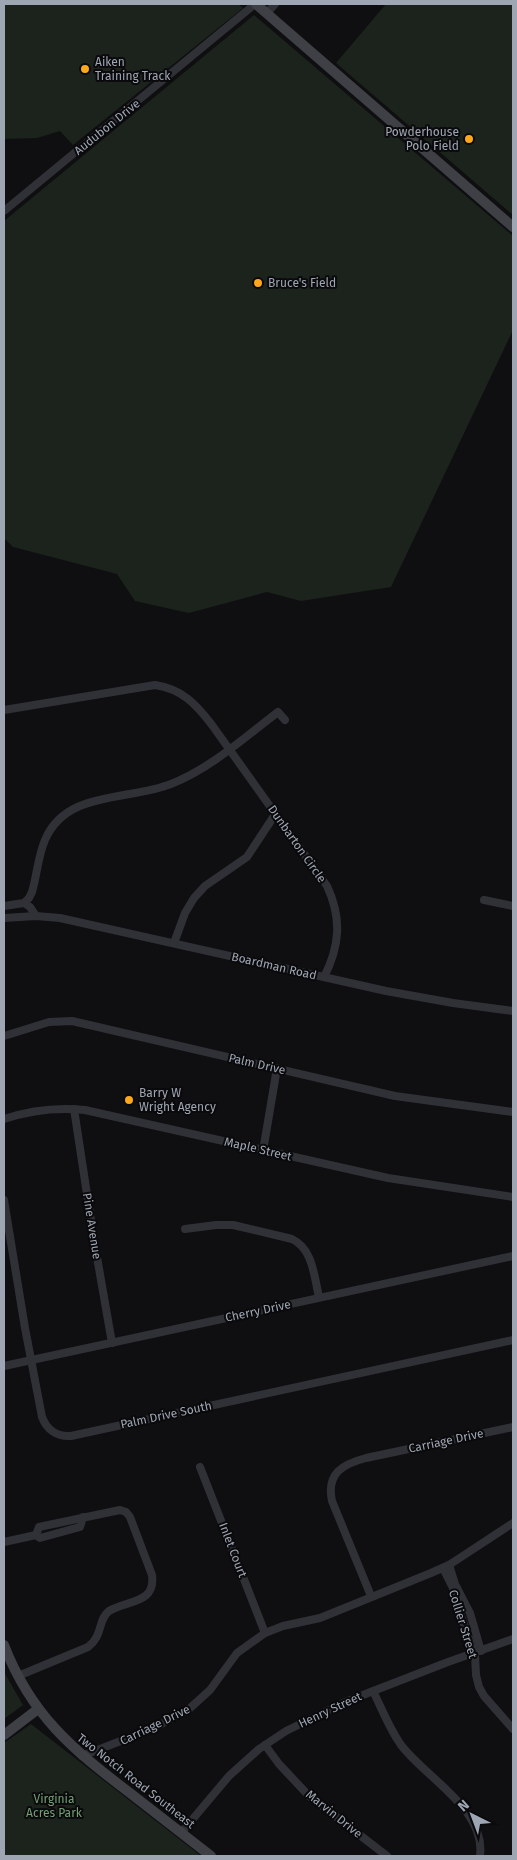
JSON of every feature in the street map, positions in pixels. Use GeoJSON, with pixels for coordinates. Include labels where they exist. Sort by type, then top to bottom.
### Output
{"type":"FeatureCollection","features":[{"type":"Feature","properties":{"kind":"street"},"geometry":{"type":"LineString","coordinates":[[256,4],[513,227]]}},
{"type":"Feature","properties":{"kind":"street","name":"Audubon Drive"},"geometry":{"type":"LineString","coordinates":[[4,211],[256,4]]}},
{"type":"Feature","properties":{"kind":"street"},"geometry":{"type":"LineString","coordinates":[[267,13],[275,4]]}},
{"type":"Feature","properties":{"kind":"street","name":"Dunbarton Circle"},"geometry":{"type":"LineString","coordinates":[[4,710],[155,685],[182,693],[194,702],[230,749],[327,886],[336,908],[338,928],[331,963],[324,977]]}},
{"type":"Feature","properties":{"kind":"street"},"geometry":{"type":"LineString","coordinates":[[4,906],[24,903],[29,898],[44,841],[51,828],[67,811],[86,802],[146,792],[171,784],[194,773],[230,749],[278,712],[285,720]]}},
{"type":"Feature","properties":{"kind":"street"},"geometry":{"type":"LineString","coordinates":[[174,943],[185,914],[194,898],[205,886],[248,857],[276,813]]}},
{"type":"Feature","properties":{"kind":"street"},"geometry":{"type":"LineString","coordinates":[[484,900],[513,906]]}},
{"type":"Feature","properties":{"kind":"street"},"geometry":{"type":"LineString","coordinates":[[24,903],[30,907],[36,916]]}},
{"type":"Feature","properties":{"kind":"street","name":"Boardman Road"},"geometry":{"type":"LineString","coordinates":[[4,918],[36,916],[60,918],[404,994],[452,1003],[513,1010]]}},
{"type":"Feature","properties":{"kind":"street","name":"Palm Drive"},"geometry":{"type":"LineString","coordinates":[[4,1036],[49,1022],[72,1021],[395,1096],[513,1112]]}},
{"type":"Feature","properties":{"kind":"street"},"geometry":{"type":"LineString","coordinates":[[263,1151],[277,1068]]}},
{"type":"Feature","properties":{"kind":"street","name":"Maple Street"},"geometry":{"type":"LineString","coordinates":[[4,1118],[41,1110],[74,1109],[388,1178],[513,1197]]}},
{"type":"Feature","properties":{"kind":"street","name":"Pine Avenue"},"geometry":{"type":"LineString","coordinates":[[74,1109],[112,1343]]}},
{"type":"Feature","properties":{"kind":"street","name":"Palm Drive South"},"geometry":{"type":"LineString","coordinates":[[4,1200],[31,1361],[44,1422],[53,1432],[66,1436],[513,1340]]}},
{"type":"Feature","properties":{"kind":"street"},"geometry":{"type":"LineString","coordinates":[[184,1229],[234,1225],[292,1238],[304,1247],[309,1256],[319,1297]]}},
{"type":"Feature","properties":{"kind":"street","name":"Cherry Drive"},"geometry":{"type":"LineString","coordinates":[[4,1366],[513,1256]]}},
{"type":"Feature","properties":{"kind":"street","name":"Carriage Drive"},"geometry":{"type":"LineString","coordinates":[[371,1596],[332,1501],[331,1485],[338,1471],[350,1462],[513,1426]]}},
{"type":"Feature","properties":{"kind":"street","name":"Inlet Court"},"geometry":{"type":"LineString","coordinates":[[200,1467],[265,1633]]}},
{"type":"Feature","properties":{"kind":"street"},"geometry":{"type":"LineString","coordinates":[[4,1542],[36,1535],[39,1527],[120,1510],[126,1512],[130,1517],[152,1575],[153,1584],[145,1598],[110,1610],[104,1616],[99,1634],[94,1643],[18,1676]]}},
{"type":"Feature","properties":{"kind":"street","name":"Carriage Drive"},"geometry":{"type":"LineString","coordinates":[[82,1756],[147,1731],[190,1709],[210,1690],[237,1653],[265,1633],[283,1626],[320,1618],[446,1566],[513,1523]]}},
{"type":"Feature","properties":{"kind":"street","name":"Collier Street"},"geometry":{"type":"LineString","coordinates":[[446,1566],[470,1614],[478,1652],[477,1681],[481,1692],[513,1729]]}},
{"type":"Feature","properties":{"kind":"street","name":"Henry Street"},"geometry":{"type":"LineString","coordinates":[[181,1833],[229,1776],[265,1745],[300,1723],[373,1691],[513,1639]]}},
{"type":"Feature","properties":{"kind":"street","name":"Two Notch Road Southeast"},"geometry":{"type":"LineString","coordinates":[[4,1645],[18,1676],[38,1709],[58,1733],[82,1756],[211,1856]]}},
{"type":"Feature","properties":{"kind":"street"},"geometry":{"type":"LineString","coordinates":[[373,1691],[390,1726],[402,1745],[471,1818],[480,1837],[480,1856]]}},
{"type":"Feature","properties":{"kind":"street"},"geometry":{"type":"LineString","coordinates":[[4,1735],[38,1709]]}},
{"type":"Feature","properties":{"kind":"street","name":"Marvin Drive"},"geometry":{"type":"LineString","coordinates":[[265,1745],[279,1764],[309,1796],[388,1856]]}},
{"type":"Feature","properties":{"kind":"green space","name":"Aiken Training Track"},"geometry":{"type":"Polygon","coordinates":[[[4,4],[238,4],[243,8],[73,145],[60,131],[37,138],[4,139],[4,4]]]}},
{"type":"Feature","properties":{"kind":"green space","name":"Powderhouse Polo Field"},"geometry":{"type":"Polygon","coordinates":[[[386,4],[513,4],[513,215],[336,63],[386,4]]]}},
{"type":"Feature","properties":{"kind":"green space","name":"Bruce's Field"},"geometry":{"type":"Polygon","coordinates":[[[254,15],[513,236],[513,330],[391,587],[301,601],[267,592],[189,613],[135,601],[117,574],[13,547],[4,538],[4,221],[254,15]]]}},
{"type":"Feature","properties":{"kind":"green space"},"geometry":{"type":"Polygon","coordinates":[[[4,1672],[23,1705],[4,1719],[4,1672]]]}},
{"type":"Feature","properties":{"kind":"green space","name":"Virginia Acres Park"},"geometry":{"type":"Polygon","coordinates":[[[31,1724],[201,1856],[4,1856],[4,1743],[31,1724]]]}},
{"type":"Feature","properties":{"kind":"place","name":"Aiken Training Track"},"geometry":{"type":"Point","coordinates":[85,69]}},
{"type":"Feature","properties":{"kind":"place","name":"Powderhouse Polo Field"},"geometry":{"type":"Point","coordinates":[469,139]}},
{"type":"Feature","properties":{"kind":"place","name":"Bruce's Field"},"geometry":{"type":"Point","coordinates":[258,283]}},
{"type":"Feature","properties":{"kind":"place","name":"Barry W Wright Agency"},"geometry":{"type":"Point","coordinates":[129,1100]}}]}
